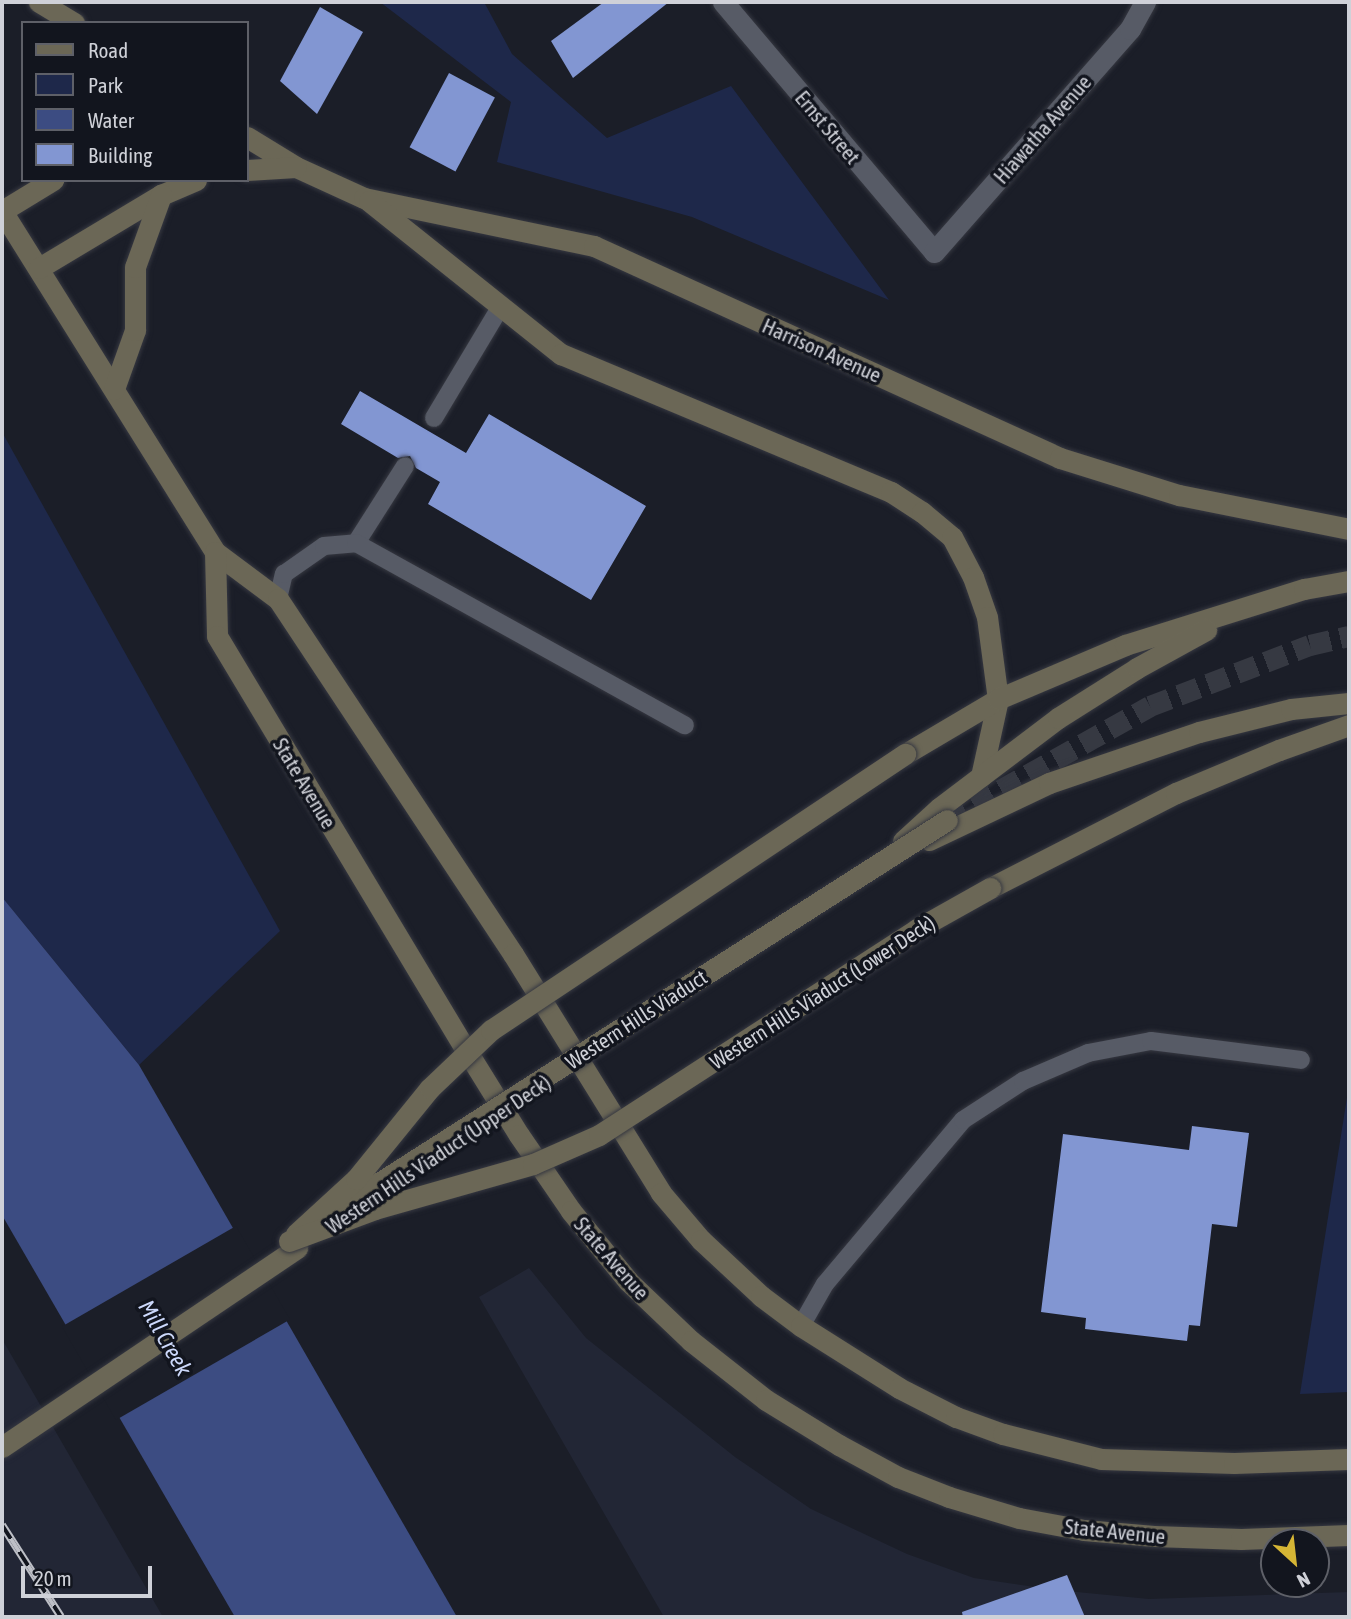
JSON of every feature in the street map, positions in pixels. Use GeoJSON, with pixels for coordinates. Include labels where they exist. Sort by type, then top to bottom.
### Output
{"type":"FeatureCollection","features":[{"type":"Feature","properties":{"kind":"main road"},"geometry":{"type":"LineString","coordinates":[[39,2],[71,21]]}},
{"type":"Feature","properties":{"kind":"main road","name":"Harrison Avenue"},"geometry":{"type":"LineString","coordinates":[[248,138],[296,167],[364,198],[594,246],[1060,458],[1179,495],[1349,529]]}},
{"type":"Feature","properties":{"kind":"main road","name":"Harrison Avenue"},"geometry":{"type":"LineString","coordinates":[[248,170],[296,167]]}},
{"type":"Feature","properties":{"kind":"main road"},"geometry":{"type":"LineString","coordinates":[[50,182],[2,211],[215,552],[278,599],[513,954],[662,1193],[701,1240],[761,1296],[801,1326],[899,1388],[956,1417],[1047,1446],[1101,1458],[1178,1463],[1277,1464],[1349,1459]]}},
{"type":"Feature","properties":{"kind":"main road"},"geometry":{"type":"LineString","coordinates":[[39,268],[161,195],[191,182]]}},
{"type":"Feature","properties":{"kind":"main road"},"geometry":{"type":"LineString","coordinates":[[114,389],[135,330],[135,267],[161,195]]}},
{"type":"Feature","properties":{"kind":"main road"},"geometry":{"type":"LineString","coordinates":[[364,198],[561,354],[891,492],[922,512],[952,537],[974,577],[986,617],[998,699],[981,776]]}},
{"type":"Feature","properties":{"kind":"main road","name":"State Avenue"},"geometry":{"type":"LineString","coordinates":[[215,552],[216,636],[519,1135],[571,1212],[628,1281],[691,1341],[766,1400],[839,1445],[936,1492],[1019,1518],[1084,1530],[1154,1536],[1241,1539],[1349,1535]]}},
{"type":"Feature","properties":{"kind":"main road"},"geometry":{"type":"LineString","coordinates":[[1245,608],[1304,589],[1349,581]]}},
{"type":"Feature","properties":{"kind":"main road","name":"Western Hills Viaduct (Lower Deck)"},"geometry":{"type":"LineString","coordinates":[[2,1436],[289,1241],[356,1179],[430,1088],[491,1030],[905,754],[998,699],[1125,645],[1245,608]]}},
{"type":"Feature","properties":{"kind":"main road","name":"Western Hills Viaduct (Upper Deck)"},"geometry":{"type":"LineString","coordinates":[[2,1447],[876,864],[981,776],[1058,718],[1137,668],[1245,608]]}},
{"type":"Feature","properties":{"kind":"main road","name":"Western Hills Viaduct (Upper Deck)"},"geometry":{"type":"LineString","coordinates":[[876,864],[1049,783],[1199,732],[1291,709],[1349,703]]}},
{"type":"Feature","properties":{"kind":"main road","name":"Western Hills Viaduct (Lower Deck)"},"geometry":{"type":"LineString","coordinates":[[289,1241],[375,1209],[533,1164],[599,1135],[917,929],[990,888],[1176,793],[1279,750],[1349,725]]}},
{"type":"Feature","properties":{"kind":"main road","name":"Western Hills Viaduct"},"geometry":{"type":"LineString","coordinates":[[289,1241],[947,820]]}},
{"type":"Feature","properties":{"kind":"street","name":"Ernst Street"},"geometry":{"type":"LineString","coordinates":[[723,2],[934,252]]}},
{"type":"Feature","properties":{"kind":"street","name":"Hiawatha Avenue"},"geometry":{"type":"LineString","coordinates":[[934,252],[1130,29],[1145,2]]}},
{"type":"Feature","properties":{"kind":"lane"},"geometry":{"type":"LineString","coordinates":[[434,418],[501,306]]}},
{"type":"Feature","properties":{"kind":"lane"},"geometry":{"type":"LineString","coordinates":[[356,542],[405,466]]}},
{"type":"Feature","properties":{"kind":"lane"},"geometry":{"type":"LineString","coordinates":[[278,599],[284,574],[324,547],[356,542],[685,725]]}},
{"type":"Feature","properties":{"kind":"lane"},"geometry":{"type":"LineString","coordinates":[[801,1326],[825,1284],[963,1120],[1023,1081],[1088,1053],[1151,1041],[1301,1060]]}},
{"type":"Feature","properties":{"kind":"shaded area"},"geometry":{"type":"Polygon","coordinates":[[[529,1268],[586,1338],[735,1457],[811,1509],[907,1554],[974,1578],[1056,1590],[1149,1599],[1260,1595],[1260,1598],[1330,1598],[1330,1593],[1349,1592],[1349,1617],[664,1617],[479,1297],[529,1268]]]}},
{"type":"Feature","properties":{"kind":"shaded area"},"geometry":{"type":"Polygon","coordinates":[[[2,1339],[163,1617],[2,1617],[2,1339]]]}},
{"type":"Feature","properties":{"kind":"green space"},"geometry":{"type":"Polygon","coordinates":[[[380,2],[484,2],[512,54],[607,138],[731,86],[889,300],[692,217],[497,162],[511,102],[380,2]]]}},
{"type":"Feature","properties":{"kind":"green space"},"geometry":{"type":"Polygon","coordinates":[[[2,432],[280,931],[139,1065],[2,897],[2,432]]]}},
{"type":"Feature","properties":{"kind":"green space"},"geometry":{"type":"Polygon","coordinates":[[[1349,1085],[1349,1392],[1300,1394],[1349,1085]]]}},
{"type":"Feature","properties":{"kind":"water","name":"Mill Creek"},"geometry":{"type":"Polygon","coordinates":[[[2,897],[139,1065],[457,1617],[235,1617],[2,1215],[2,897]]]}},
{"type":"Feature","properties":{"kind":"pier"},"geometry":{"type":"Polygon","coordinates":[[[236,1226],[290,1320],[116,1420],[62,1326],[236,1226]]]}},
{"type":"Feature","properties":{"kind":"building"},"geometry":{"type":"Polygon","coordinates":[[[604,2],[669,2],[573,78],[551,41],[604,2]]]}},
{"type":"Feature","properties":{"kind":"building"},"geometry":{"type":"Polygon","coordinates":[[[320,7],[363,32],[317,114],[280,81],[320,7]]]}},
{"type":"Feature","properties":{"kind":"building"},"geometry":{"type":"Polygon","coordinates":[[[449,73],[495,97],[455,172],[410,147],[449,73]]]}},
{"type":"Feature","properties":{"kind":"building"},"geometry":{"type":"Polygon","coordinates":[[[360,391],[466,453],[489,414],[646,506],[591,600],[428,504],[440,482],[416,468],[410,456],[398,458],[341,424],[360,391]]]}},
{"type":"Feature","properties":{"kind":"building"},"geometry":{"type":"Polygon","coordinates":[[[1192,1126],[1249,1133],[1237,1227],[1212,1224],[1200,1326],[1189,1325],[1187,1341],[1085,1329],[1086,1318],[1041,1312],[1063,1134],[1189,1150],[1192,1126]]]}},
{"type":"Feature","properties":{"kind":"building"},"geometry":{"type":"Polygon","coordinates":[[[1067,1575],[1085,1617],[963,1617],[962,1612],[1067,1575]]]}},
{"type":"Feature","properties":{"kind":"tunnel"},"geometry":{"type":"LineString","coordinates":[[947,820],[1150,706],[1310,645],[1349,636]]}},
{"type":"Feature","properties":{"kind":"railway"},"geometry":{"type":"LineString","coordinates":[[2,1525],[61,1617]]}}]}
